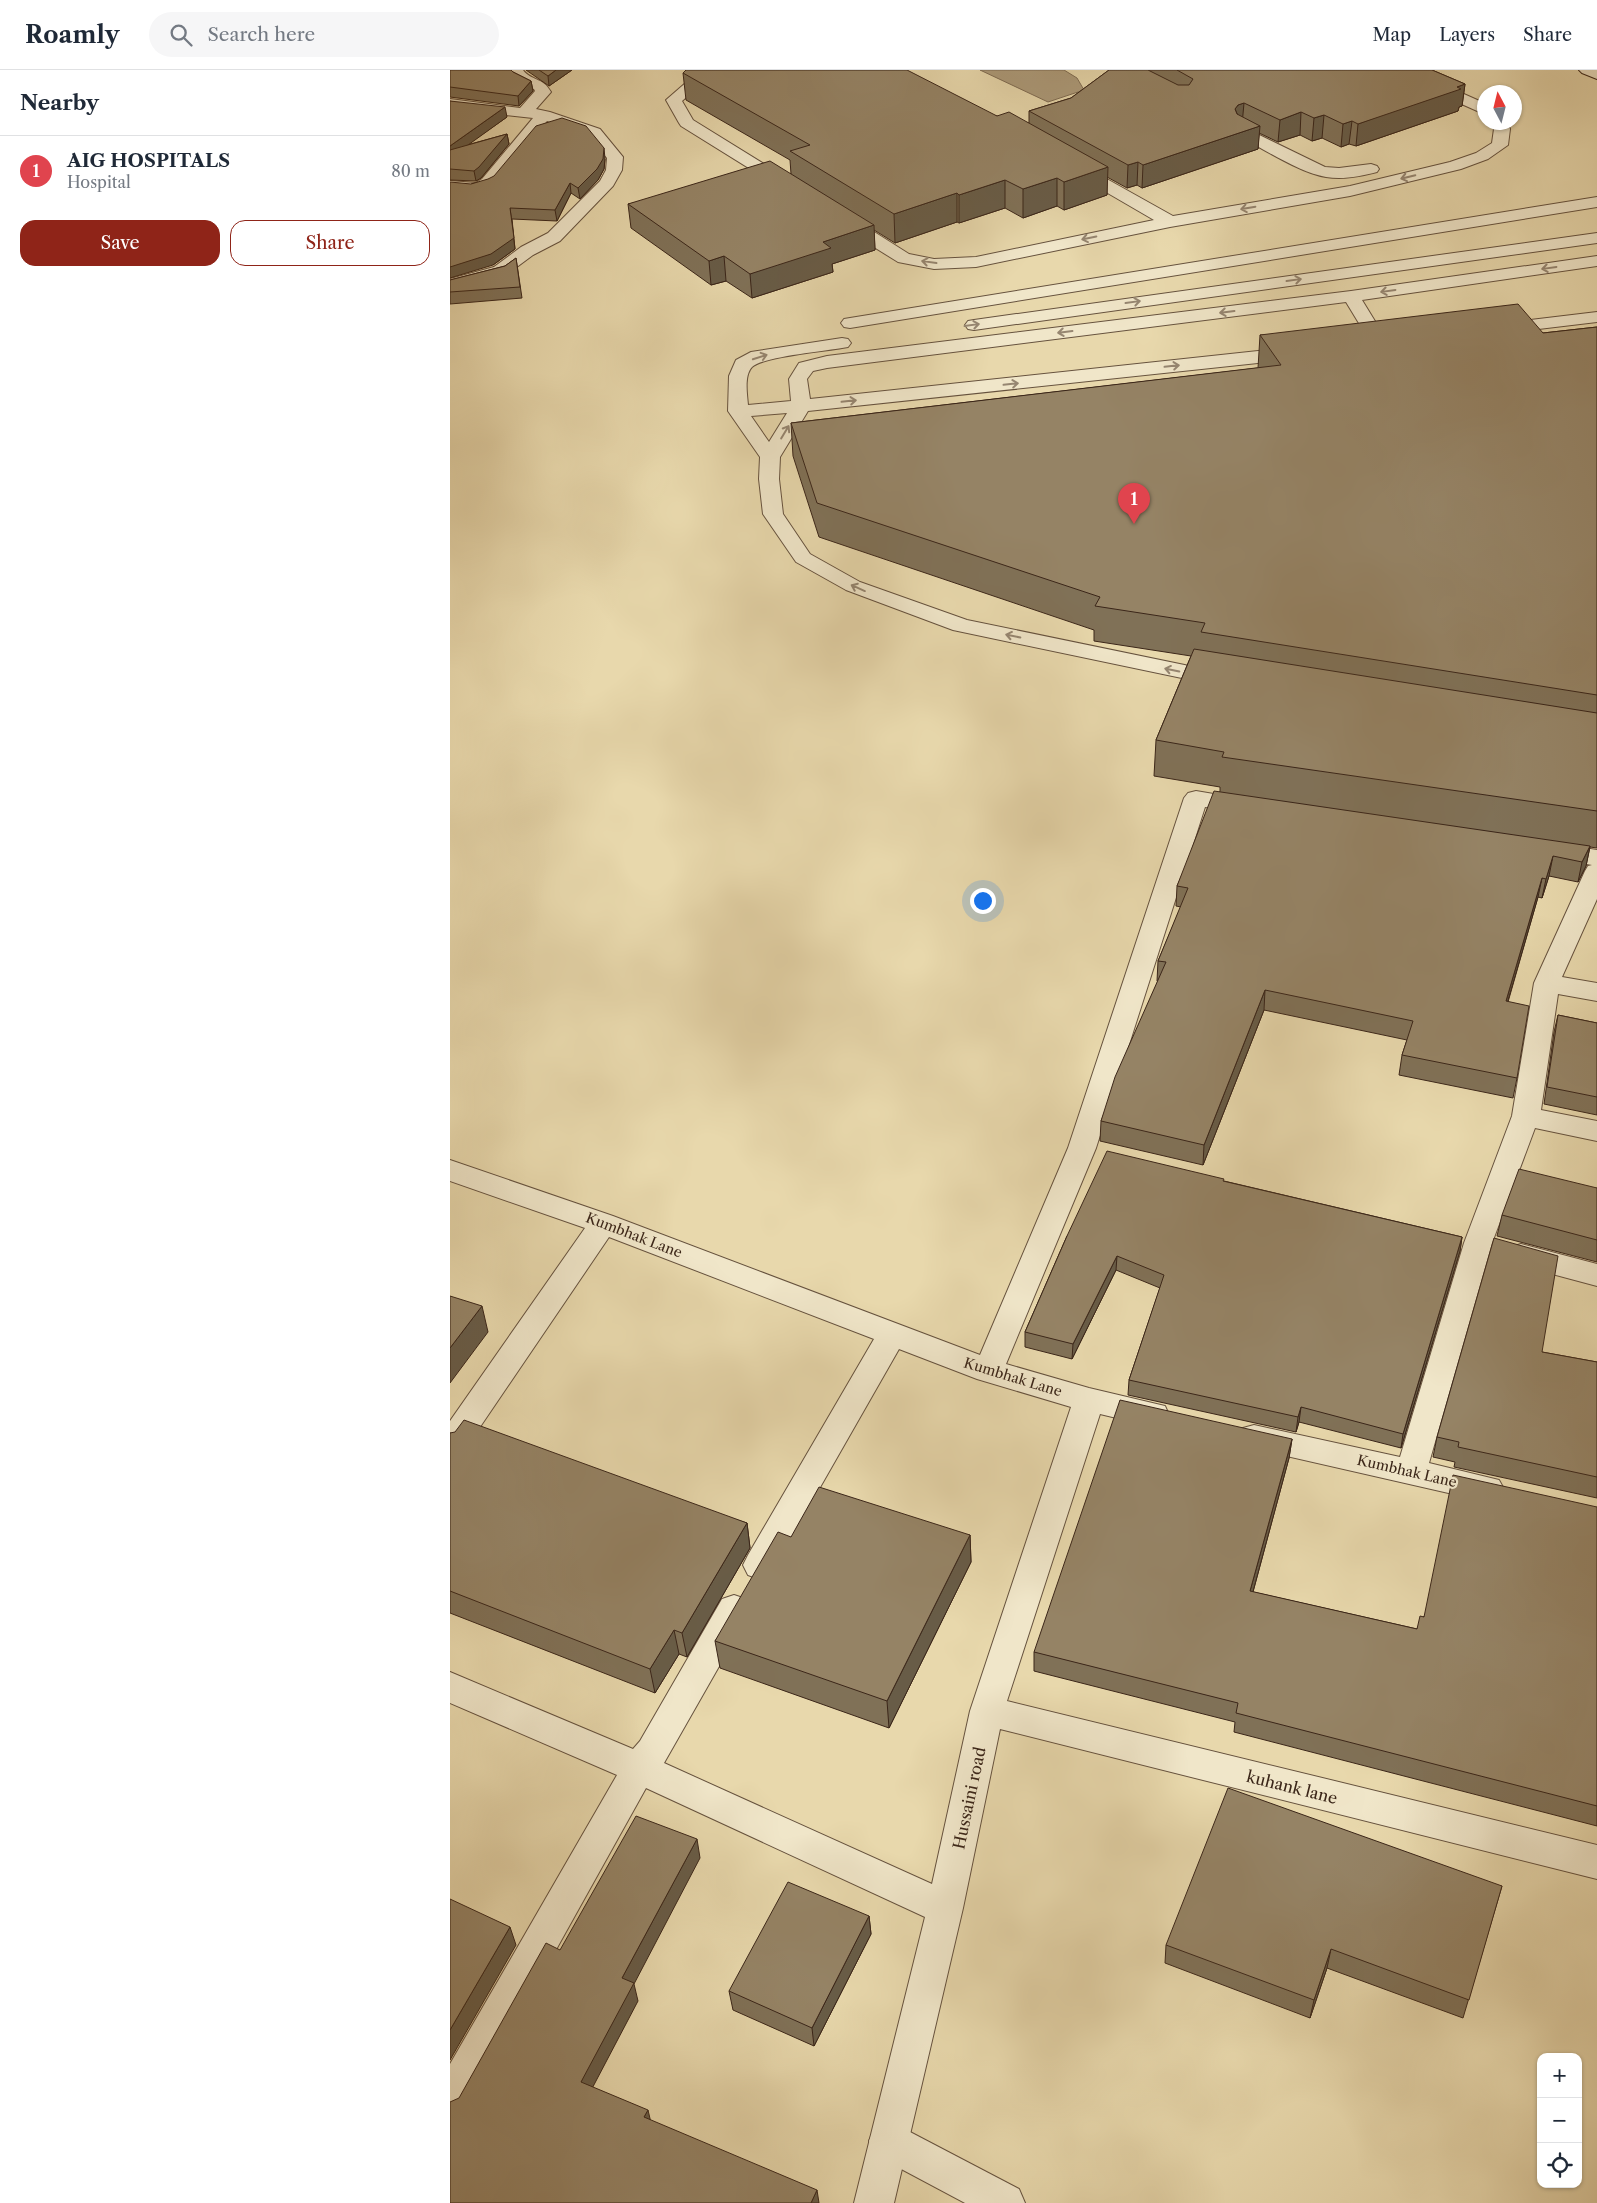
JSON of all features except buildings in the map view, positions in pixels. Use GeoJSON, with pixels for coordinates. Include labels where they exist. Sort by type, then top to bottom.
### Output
{"type":"FeatureCollection","features":[{"type":"Feature","properties":{"kind":"street"},"geometry":{"type":"LineString","coordinates":[[514,70],[521,78],[540,86],[543,92],[524,113]]}},
{"type":"Feature","properties":{"kind":"street"},"geometry":{"type":"LineString","coordinates":[[728,70],[694,83],[674,100],[687,123],[804,196]]}},
{"type":"Feature","properties":{"kind":"street"},"geometry":{"type":"LineString","coordinates":[[1397,70],[1477,106]]}},
{"type":"Feature","properties":{"kind":"street"},"geometry":{"type":"LineString","coordinates":[[1587,70],[1597,74]]}},
{"type":"Feature","properties":{"kind":"street"},"geometry":{"type":"LineString","coordinates":[[450,104],[544,115],[594,132],[615,157],[614,170],[607,183],[554,236],[526,251],[500,271],[450,284]]}},
{"type":"Feature","properties":{"kind":"street"},"geometry":{"type":"LineString","coordinates":[[450,186],[480,188],[488,182],[544,115]]}},
{"type":"Feature","properties":{"kind":"street"},"geometry":{"type":"LineString","coordinates":[[1500,145],[1502,130]]}},
{"type":"Feature","properties":{"kind":"street"},"geometry":{"type":"LineString","coordinates":[[1243,132],[1320,171],[1330,174],[1340,174],[1500,145]]}},
{"type":"Feature","properties":{"kind":"street"},"geometry":{"type":"LineString","coordinates":[[829,211],[904,258],[934,264],[976,262],[1170,222],[1350,191],[1455,166],[1482,156],[1500,145]]}},
{"type":"Feature","properties":{"kind":"street"},"geometry":{"type":"LineString","coordinates":[[1061,160],[1170,222]]}},
{"type":"Feature","properties":{"kind":"street"},"geometry":{"type":"LineString","coordinates":[[850,323],[1597,202]]}},
{"type":"Feature","properties":{"kind":"street"},"geometry":{"type":"LineString","coordinates":[[960,326],[1597,238]]}},
{"type":"Feature","properties":{"kind":"street"},"geometry":{"type":"LineString","coordinates":[[1237,682],[1198,676],[961,625],[853,586],[803,558],[773,514],[769,479],[770,457],[801,406],[798,379],[806,368],[827,362],[1351,296],[1597,261]]}},
{"type":"Feature","properties":{"kind":"street"},"geometry":{"type":"LineString","coordinates":[[1351,296],[1380,344]]}},
{"type":"Feature","properties":{"kind":"street"},"geometry":{"type":"LineString","coordinates":[[1108,306],[1118,325]]}},
{"type":"Feature","properties":{"kind":"street"},"geometry":{"type":"LineString","coordinates":[[1479,331],[1597,317]]}},
{"type":"Feature","properties":{"kind":"street"},"geometry":{"type":"LineString","coordinates":[[770,457],[738,411],[738,376],[743,364],[758,356],[862,340]]}},
{"type":"Feature","properties":{"kind":"street"},"geometry":{"type":"LineString","coordinates":[[1360,346],[1400,341]]}},
{"type":"Feature","properties":{"kind":"street"},"geometry":{"type":"LineString","coordinates":[[738,411],[801,406],[1311,351]]}},
{"type":"Feature","properties":{"kind":"street"},"geometry":{"type":"LineString","coordinates":[[988,1371],[1082,1148],[1196,798],[1264,808]]}},
{"type":"Feature","properties":{"kind":"street"},"geometry":{"type":"LineString","coordinates":[[1528,847],[1597,858]]}},
{"type":"Feature","properties":{"kind":"street"},"geometry":{"type":"LineString","coordinates":[[1411,1472],[1478,1243],[1526,1116],[1547,983],[1597,871]]}},
{"type":"Feature","properties":{"kind":"street"},"geometry":{"type":"LineString","coordinates":[[1547,983],[1597,992]]}},
{"type":"Feature","properties":{"kind":"street"},"geometry":{"type":"LineString","coordinates":[[1526,1116],[1597,1130]]}},
{"type":"Feature","properties":{"kind":"street"},"geometry":{"type":"LineString","coordinates":[[1082,1148],[1111,1155]]}},
{"type":"Feature","properties":{"kind":"street","name":"Kumbhak Lane"},"geometry":{"type":"LineString","coordinates":[[450,1170],[603,1223],[988,1371],[1089,1400],[1184,1421]]}},
{"type":"Feature","properties":{"kind":"street"},"geometry":{"type":"LineString","coordinates":[[450,1446],[603,1223]]}},
{"type":"Feature","properties":{"kind":"street"},"geometry":{"type":"LineString","coordinates":[[1449,1236],[1597,1275]]}},
{"type":"Feature","properties":{"kind":"street"},"geometry":{"type":"LineString","coordinates":[[450,2101],[892,1334]]}},
{"type":"Feature","properties":{"kind":"street","name":"Hussaini road"},"geometry":{"type":"LineString","coordinates":[[874,2203],[946,1908],[987,1711],[1089,1400]]}},
{"type":"Feature","properties":{"kind":"street","name":"Kumbhak Lane"},"geometry":{"type":"LineString","coordinates":[[1231,1432],[1513,1495]]}},
{"type":"Feature","properties":{"kind":"street"},"geometry":{"type":"LineString","coordinates":[[450,1687],[645,1760],[946,1908]]}},
{"type":"Feature","properties":{"kind":"street","name":"kuhank lane"},"geometry":{"type":"LineString","coordinates":[[987,1711],[1597,1862]]}},
{"type":"Feature","properties":{"kind":"street"},"geometry":{"type":"LineString","coordinates":[[889,2141],[1006,2203]]}},
{"type":"Feature","properties":{"kind":"shaded area"},"geometry":{"type":"Polygon","coordinates":[[[980,70],[1064,70],[1077,78],[1084,90],[1048,102],[980,70]]]}},
{"type":"Feature","properties":{"kind":"place","name":"AIG HOSPITALS"},"geometry":{"type":"Point","coordinates":[1134,524]}}]}
